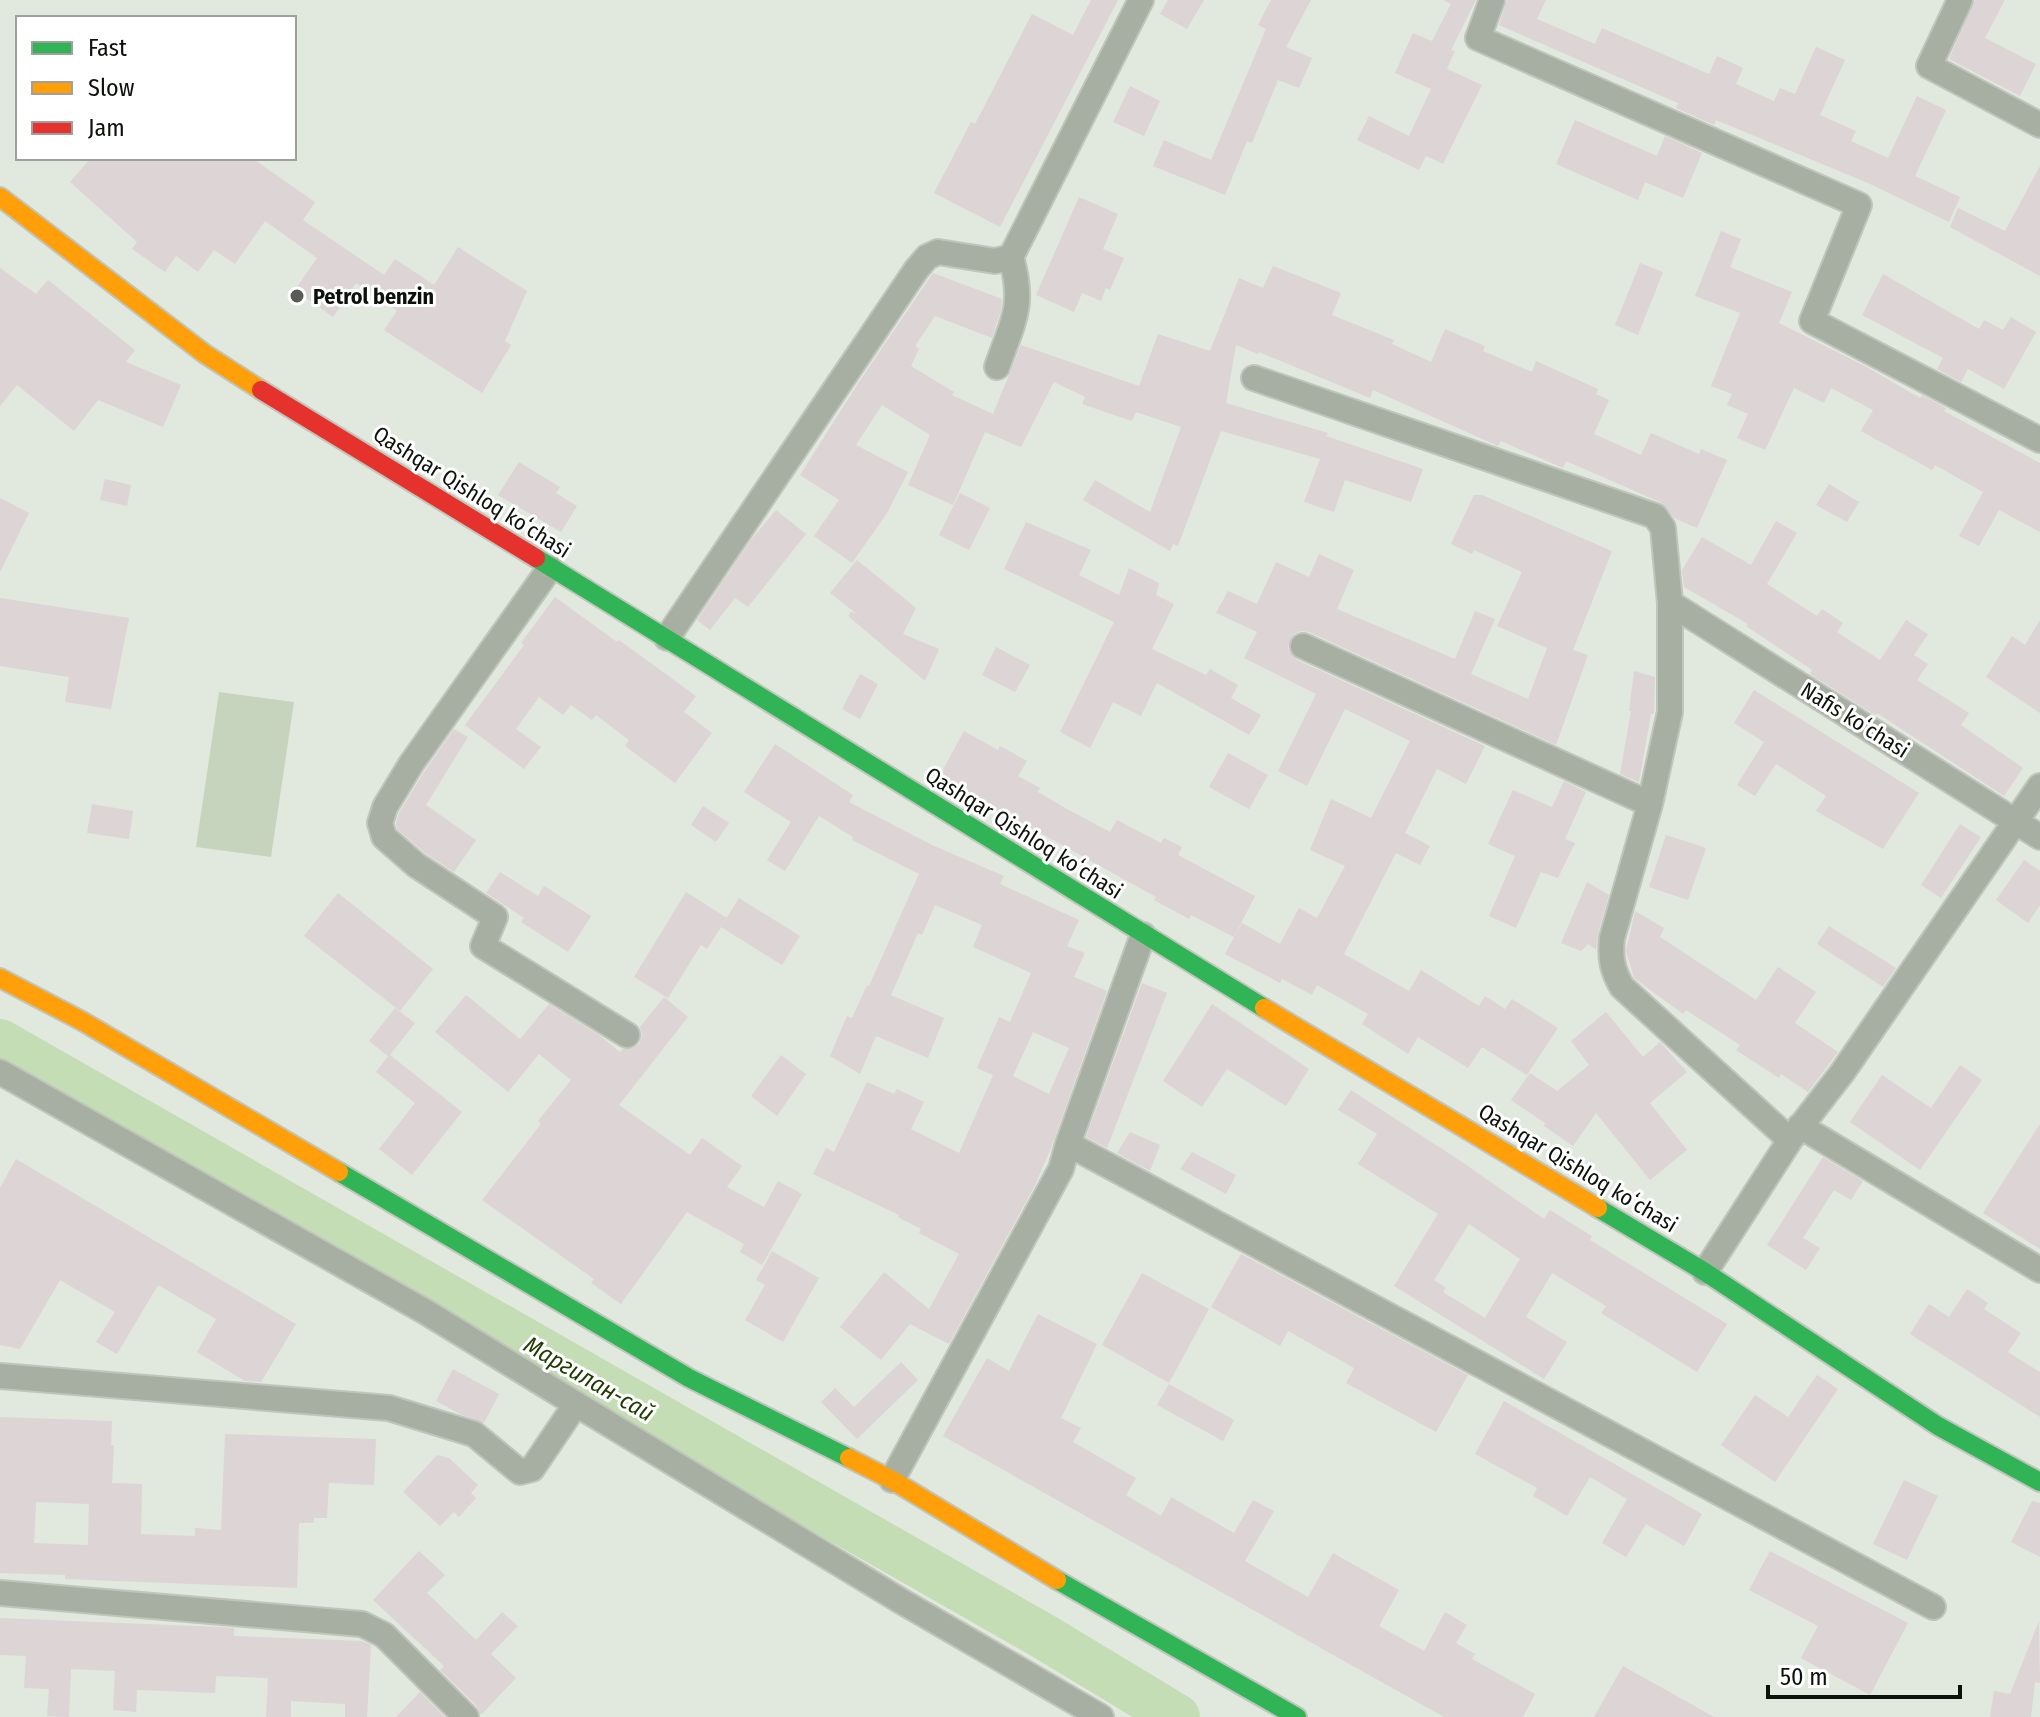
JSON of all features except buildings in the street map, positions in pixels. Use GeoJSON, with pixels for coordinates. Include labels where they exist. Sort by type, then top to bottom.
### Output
{"type":"FeatureCollection","features":[{"type":"Feature","properties":{"kind":"main road","name":"Qashqar Qishloq koʻchasi"},"geometry":{"type":"LineString","coordinates":[[0,197],[205,354],[1143,935],[1705,1272],[1938,1426],[2040,1482]]}},
{"type":"Feature","properties":{"kind":"main road"},"geometry":{"type":"LineString","coordinates":[[0,978],[82,1021],[689,1378],[892,1480],[1058,1580],[1297,1717]]}},
{"type":"Feature","properties":{"kind":"street"},"geometry":{"type":"LineString","coordinates":[[997,367],[1018,306],[1019,285],[1011,257],[1141,0]]}},
{"type":"Feature","properties":{"kind":"street"},"geometry":{"type":"LineString","coordinates":[[1492,0],[1478,38],[1859,205],[1812,321],[2040,440]]}},
{"type":"Feature","properties":{"kind":"street"},"geometry":{"type":"LineString","coordinates":[[1960,0],[1929,66],[2040,125]]}},
{"type":"Feature","properties":{"kind":"street"},"geometry":{"type":"LineString","coordinates":[[667,638],[927,257],[938,252],[995,261],[1011,257]]}},
{"type":"Feature","properties":{"kind":"street"},"geometry":{"type":"LineString","coordinates":[[1254,378],[1655,516],[1663,528],[1670,603],[1670,712],[1650,804],[1612,938],[1610,956],[1614,973],[1622,987],[1795,1133],[2040,1270]]}},
{"type":"Feature","properties":{"kind":"street"},"geometry":{"type":"LineString","coordinates":[[550,568],[411,764],[385,807],[380,823],[384,837],[416,865],[495,917],[483,946],[627,1035]]}},
{"type":"Feature","properties":{"kind":"street","name":"Nafis koʻchasi"},"geometry":{"type":"LineString","coordinates":[[1670,603],[2040,837]]}},
{"type":"Feature","properties":{"kind":"street"},"geometry":{"type":"LineString","coordinates":[[1303,646],[1650,804]]}},
{"type":"Feature","properties":{"kind":"street"},"geometry":{"type":"LineString","coordinates":[[1705,1272],[1795,1133],[1842,1073],[2040,786]]}},
{"type":"Feature","properties":{"kind":"street"},"geometry":{"type":"LineString","coordinates":[[892,1480],[1061,1169],[1143,935]]}},
{"type":"Feature","properties":{"kind":"street"},"geometry":{"type":"LineString","coordinates":[[0,1072],[426,1312],[901,1601],[1101,1717]]}},
{"type":"Feature","properties":{"kind":"street"},"geometry":{"type":"LineString","coordinates":[[1068,1144],[1933,1607]]}},
{"type":"Feature","properties":{"kind":"street"},"geometry":{"type":"LineString","coordinates":[[0,1376],[389,1408],[474,1434],[520,1472],[532,1469],[576,1404]]}},
{"type":"Feature","properties":{"kind":"street"},"geometry":{"type":"LineString","coordinates":[[0,1593],[362,1624],[384,1635],[466,1717]]}},
{"type":"Feature","properties":{"kind":"green space"},"geometry":{"type":"Polygon","coordinates":[[[219,692],[294,702],[271,857],[196,847],[219,692]]]}},
{"type":"Feature","properties":{"kind":"waterway","name":"Маргилан-сай"},"geometry":{"type":"LineString","coordinates":[[0,1042],[1043,1636],[1177,1717]]}},
{"type":"Feature","properties":{"kind":"traffic: fast"},"geometry":{"type":"LineString","coordinates":[[536,558],[1264,1008]]}},
{"type":"Feature","properties":{"kind":"traffic: fast"},"geometry":{"type":"LineString","coordinates":[[339,1172],[689,1378],[849,1458]]}},
{"type":"Feature","properties":{"kind":"traffic: fast"},"geometry":{"type":"LineString","coordinates":[[1598,1208],[1705,1272],[1938,1426],[2040,1482]]}},
{"type":"Feature","properties":{"kind":"traffic: fast"},"geometry":{"type":"LineString","coordinates":[[1057,1580],[1297,1717]]}},
{"type":"Feature","properties":{"kind":"traffic: slow"},"geometry":{"type":"LineString","coordinates":[[0,197],[205,354],[261,390]]}},
{"type":"Feature","properties":{"kind":"traffic: slow"},"geometry":{"type":"LineString","coordinates":[[0,978],[82,1021],[339,1172]]}},
{"type":"Feature","properties":{"kind":"traffic: slow"},"geometry":{"type":"LineString","coordinates":[[1264,1008],[1598,1208]]}},
{"type":"Feature","properties":{"kind":"traffic: slow"},"geometry":{"type":"LineString","coordinates":[[849,1458],[892,1480],[1057,1580]]}},
{"type":"Feature","properties":{"kind":"traffic: jam"},"geometry":{"type":"LineString","coordinates":[[261,390],[536,558]]}},
{"type":"Feature","properties":{"kind":"place","name":"Petrol benzin"},"geometry":{"type":"Point","coordinates":[297,296]}}]}
